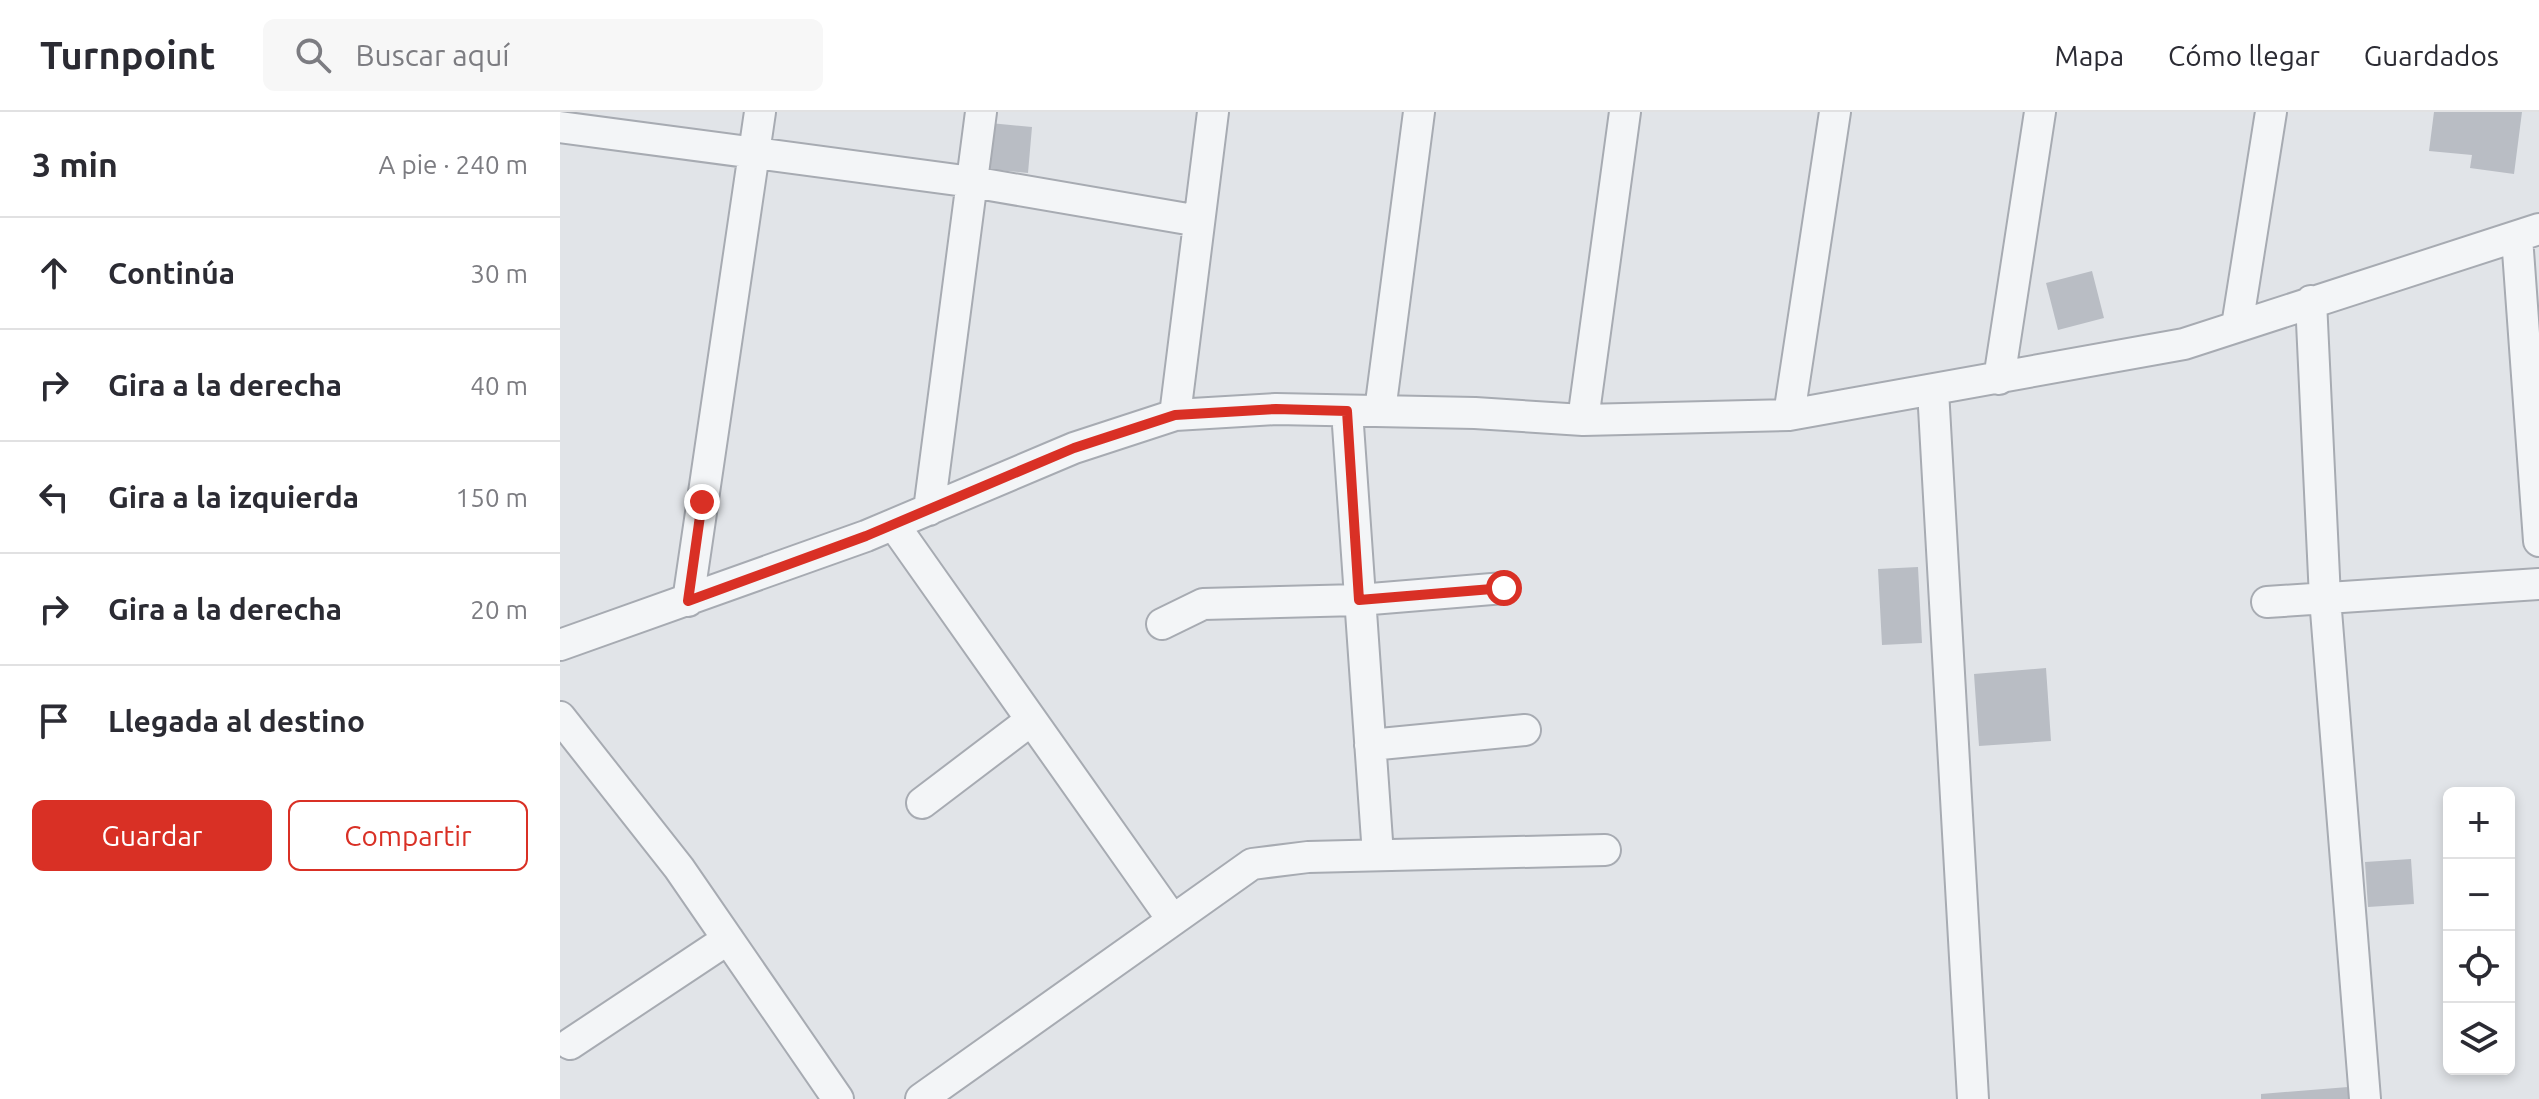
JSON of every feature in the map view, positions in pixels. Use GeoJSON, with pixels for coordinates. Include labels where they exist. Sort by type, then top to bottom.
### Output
{"type":"FeatureCollection","features":[{"type":"Feature","properties":{"kind":"street"},"geometry":{"type":"LineString","coordinates":[[688,601],[760,112]]}},
{"type":"Feature","properties":{"kind":"street"},"geometry":{"type":"LineString","coordinates":[[929,510],[981,112]]}},
{"type":"Feature","properties":{"kind":"street"},"geometry":{"type":"LineString","coordinates":[[1175,415],[1213,112]]}},
{"type":"Feature","properties":{"kind":"street"},"geometry":{"type":"LineString","coordinates":[[1380,411],[1419,112]]}},
{"type":"Feature","properties":{"kind":"street"},"geometry":{"type":"LineString","coordinates":[[1583,420],[1625,112]]}},
{"type":"Feature","properties":{"kind":"street"},"geometry":{"type":"LineString","coordinates":[[1789,415],[1835,112]]}},
{"type":"Feature","properties":{"kind":"street"},"geometry":{"type":"LineString","coordinates":[[1999,379],[2040,112]]}},
{"type":"Feature","properties":{"kind":"street"},"geometry":{"type":"LineString","coordinates":[[2237,326],[2271,112]]}},
{"type":"Feature","properties":{"kind":"street"},"geometry":{"type":"LineString","coordinates":[[560,127],[972,182],[1199,221]]}},
{"type":"Feature","properties":{"kind":"street"},"geometry":{"type":"LineString","coordinates":[[560,645],[894,525],[1074,448],[1175,415],[1276,409],[1583,420],[1789,415],[2184,344],[2528,233],[2539,541]]}},
{"type":"Feature","properties":{"kind":"street"},"geometry":{"type":"LineString","coordinates":[[2311,301],[2325,598],[2365,1099]]}},
{"type":"Feature","properties":{"kind":"street"},"geometry":{"type":"LineString","coordinates":[[1933,390],[1973,1099]]}},
{"type":"Feature","properties":{"kind":"street"},"geometry":{"type":"LineString","coordinates":[[1347,411],[1378,855]]}},
{"type":"Feature","properties":{"kind":"street"},"geometry":{"type":"LineString","coordinates":[[894,525],[1172,919]]}},
{"type":"Feature","properties":{"kind":"street"},"geometry":{"type":"LineString","coordinates":[[2267,602],[2539,584]]}},
{"type":"Feature","properties":{"kind":"street"},"geometry":{"type":"LineString","coordinates":[[1162,624],[1203,604],[1359,600],[1504,588]]}},
{"type":"Feature","properties":{"kind":"street"},"geometry":{"type":"LineString","coordinates":[[560,717],[679,868],[838,1099]]}},
{"type":"Feature","properties":{"kind":"street"},"geometry":{"type":"LineString","coordinates":[[922,803],[1030,721]]}},
{"type":"Feature","properties":{"kind":"street"},"geometry":{"type":"LineString","coordinates":[[1370,745],[1525,730]]}},
{"type":"Feature","properties":{"kind":"street"},"geometry":{"type":"LineString","coordinates":[[921,1099],[1252,864],[1378,855],[1605,850]]}},
{"type":"Feature","properties":{"kind":"street"},"geometry":{"type":"LineString","coordinates":[[570,1044],[728,939]]}},
{"type":"Feature","properties":{"kind":"building"},"geometry":{"type":"Polygon","coordinates":[[[2434,112],[2522,112],[2514,174],[2470,168],[2472,155],[2429,151],[2434,112]]]}},
{"type":"Feature","properties":{"kind":"building"},"geometry":{"type":"Polygon","coordinates":[[[990,123],[1032,127],[1028,173],[986,169],[990,123]]]}},
{"type":"Feature","properties":{"kind":"building"},"geometry":{"type":"Polygon","coordinates":[[[2092,271],[2104,318],[2058,330],[2046,283],[2092,271]]]}},
{"type":"Feature","properties":{"kind":"building"},"geometry":{"type":"Polygon","coordinates":[[[1918,567],[1922,643],[1882,645],[1878,569],[1918,567]]]}},
{"type":"Feature","properties":{"kind":"building"},"geometry":{"type":"Polygon","coordinates":[[[2046,668],[2051,741],[1979,746],[1974,674],[2046,668]]]}},
{"type":"Feature","properties":{"kind":"building"},"geometry":{"type":"Polygon","coordinates":[[[2411,859],[2414,904],[2368,907],[2365,862],[2411,859]]]}},
{"type":"Feature","properties":{"kind":"building"},"geometry":{"type":"Polygon","coordinates":[[[2348,1087],[2349,1099],[2261,1099],[2261,1094],[2348,1087]]]}},
{"type":"Feature","properties":{"kind":"route"},"geometry":{"type":"LineString","coordinates":[[702,502],[688,601],[866,536],[1074,448],[1175,415],[1276,409],[1347,411],[1359,600],[1504,588]]}}]}
